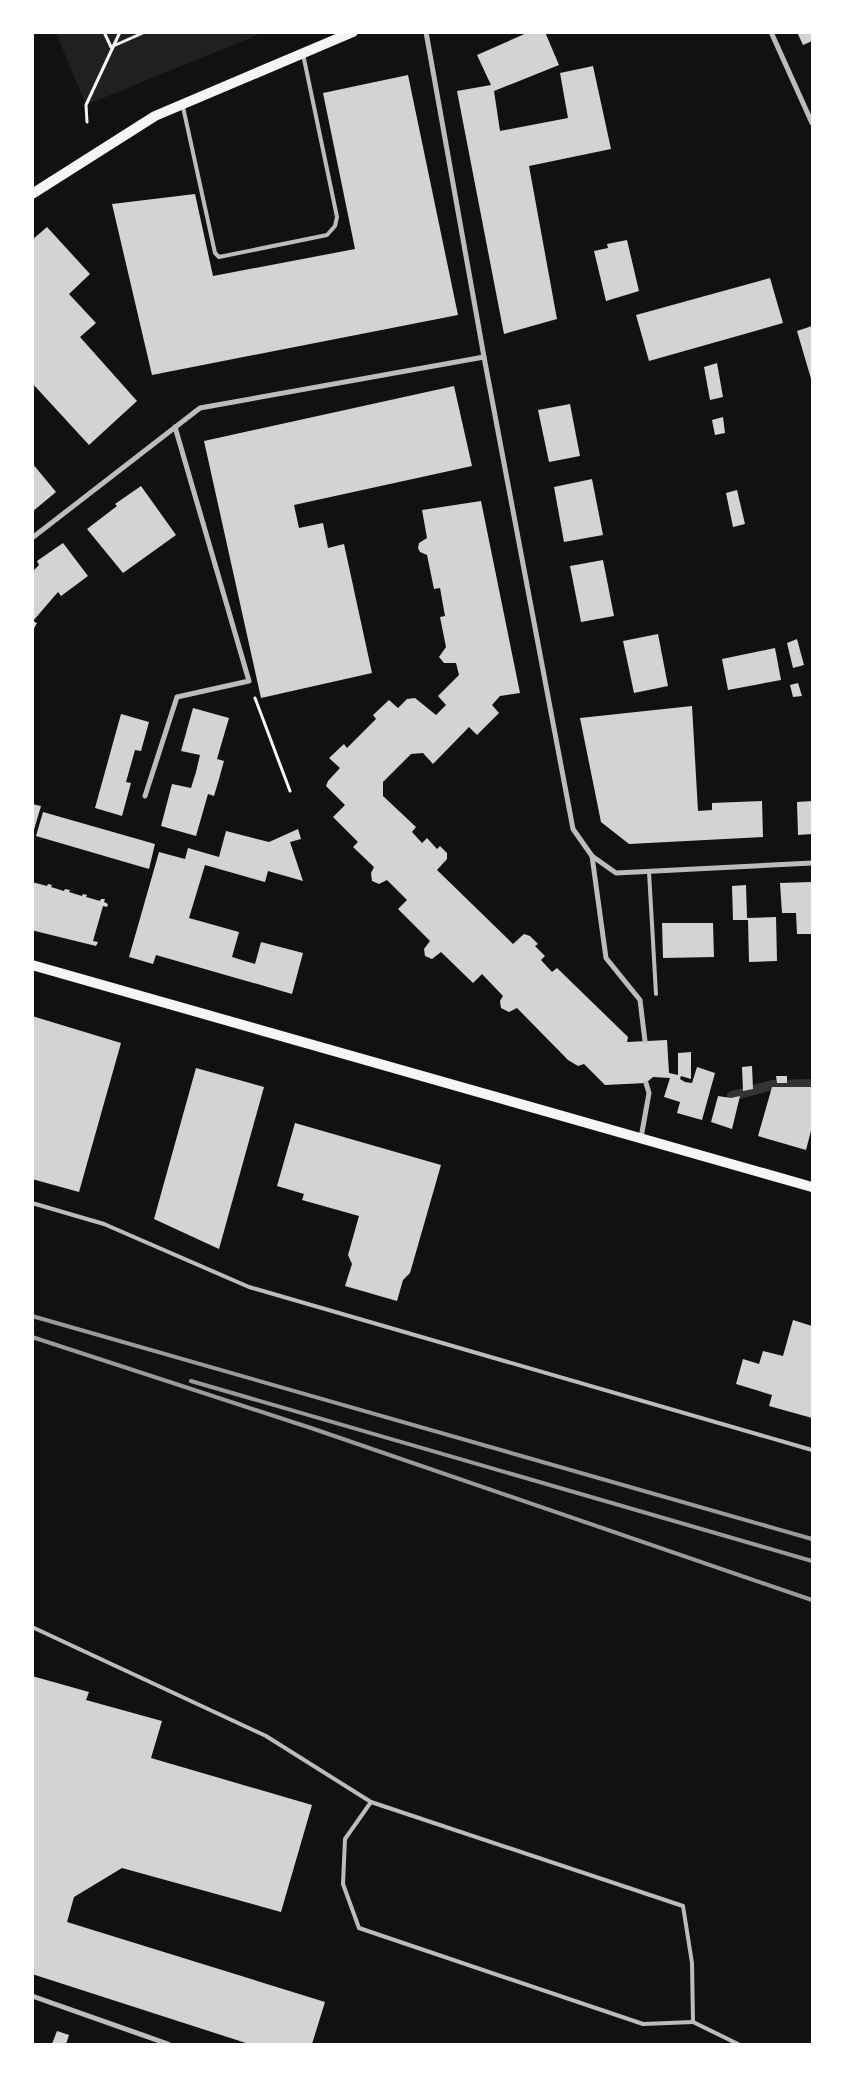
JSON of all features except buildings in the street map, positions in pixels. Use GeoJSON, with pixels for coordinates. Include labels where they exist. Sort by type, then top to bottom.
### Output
{"type":"FeatureCollection","features":[{"type":"Feature","properties":{"kind":"main road"},"geometry":{"type":"LineString","coordinates":[[32,194],[155,116],[353,32]]}},
{"type":"Feature","properties":{"kind":"main road"},"geometry":{"type":"LineString","coordinates":[[32,965],[341,1051],[812,1187]]}},
{"type":"Feature","properties":{"kind":"street"},"geometry":{"type":"LineString","coordinates":[[426,32],[484,357],[573,829],[592,856],[616,873],[812,863]]}},
{"type":"Feature","properties":{"kind":"street"},"geometry":{"type":"LineString","coordinates":[[771,32],[812,123]]}},
{"type":"Feature","properties":{"kind":"street"},"geometry":{"type":"LineString","coordinates":[[32,538],[200,408],[484,357]]}},
{"type":"Feature","properties":{"kind":"street"},"geometry":{"type":"LineString","coordinates":[[145,796],[177,697],[249,681],[175,427]]}},
{"type":"Feature","properties":{"kind":"street"},"geometry":{"type":"LineString","coordinates":[[592,856],[606,958],[640,1000],[645,1041]]}},
{"type":"Feature","properties":{"kind":"street"},"geometry":{"type":"LineString","coordinates":[[641,1138],[649,1093],[646,1083]]}},
{"type":"Feature","properties":{"kind":"street"},"geometry":{"type":"LineString","coordinates":[[32,1996],[168,2044]]}},
{"type":"Feature","properties":{"kind":"lane"},"geometry":{"type":"LineString","coordinates":[[182,104],[215,253],[219,257],[228,257],[327,235],[336,226],[337,217],[303,54]]}},
{"type":"Feature","properties":{"kind":"lane"},"geometry":{"type":"LineString","coordinates":[[649,872],[656,994]]}},
{"type":"Feature","properties":{"kind":"lane"},"geometry":{"type":"LineString","coordinates":[[32,1202],[104,1224],[249,1287],[812,1450]]}},
{"type":"Feature","properties":{"kind":"lane"},"geometry":{"type":"LineString","coordinates":[[32,1627],[266,1736],[371,1802],[683,1906],[692,1963],[694,2022]]}},
{"type":"Feature","properties":{"kind":"lane"},"geometry":{"type":"LineString","coordinates":[[371,1802],[345,1839],[343,1884],[359,1928],[643,2024],[694,2022],[738,2044]]}},
{"type":"Feature","properties":{"kind":"path"},"geometry":{"type":"LineString","coordinates":[[104,32],[111,47]]}},
{"type":"Feature","properties":{"kind":"path"},"geometry":{"type":"LineString","coordinates":[[87,122],[86,105],[111,47],[120,32]]}},
{"type":"Feature","properties":{"kind":"path"},"geometry":{"type":"LineString","coordinates":[[111,47],[145,32]]}},
{"type":"Feature","properties":{"kind":"path"},"geometry":{"type":"LineString","coordinates":[[249,681],[290,792]]}},
{"type":"Feature","properties":{"kind":"shaded area"},"geometry":{"type":"Polygon","coordinates":[[[56,33],[262,33],[86,105],[56,33]]]}},
{"type":"Feature","properties":{"kind":"waterway"},"geometry":{"type":"LineString","coordinates":[[732,1096],[772,1085],[812,1084]]}},
{"type":"Feature","properties":{"kind":"railway"},"geometry":{"type":"LineString","coordinates":[[32,1316],[812,1539]]}},
{"type":"Feature","properties":{"kind":"railway"},"geometry":{"type":"LineString","coordinates":[[32,1337],[314,1429],[812,1600]]}},
{"type":"Feature","properties":{"kind":"railway"},"geometry":{"type":"LineString","coordinates":[[191,1381],[812,1561]]}}]}
